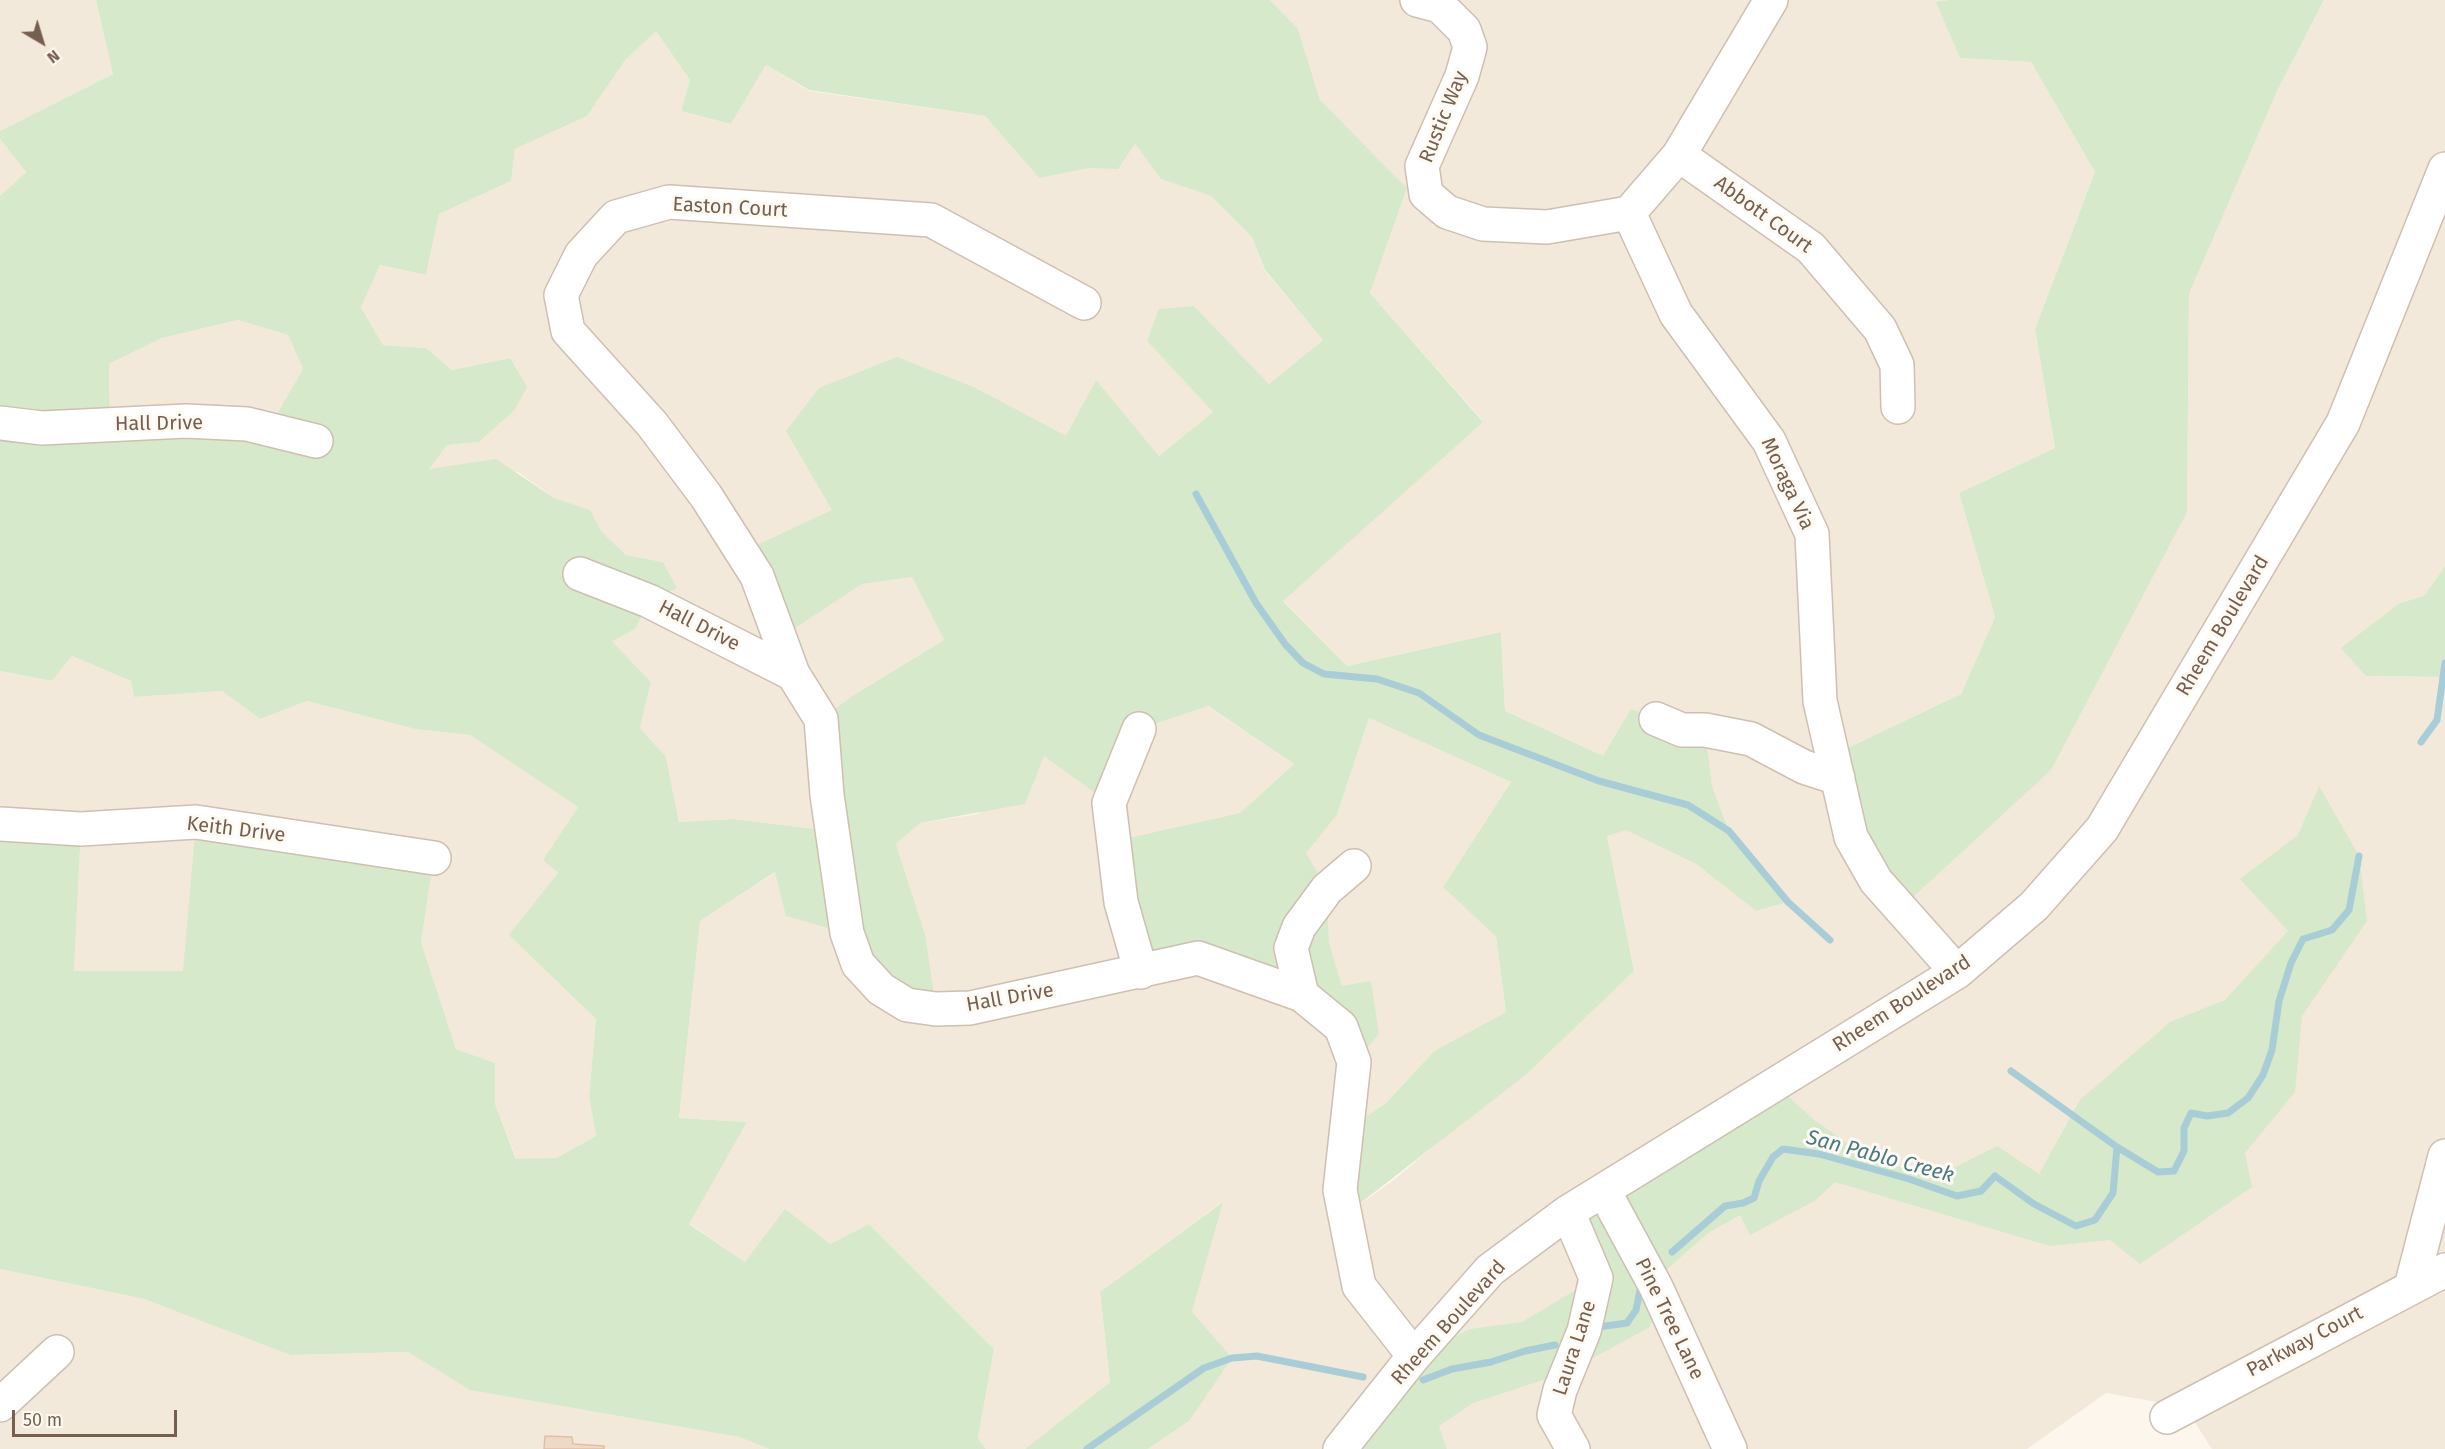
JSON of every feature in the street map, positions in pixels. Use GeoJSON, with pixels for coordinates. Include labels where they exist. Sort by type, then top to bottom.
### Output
{"type":"FeatureCollection","features":[{"type":"Feature","properties":{"kind":"street","name":"Rustic Way"},"geometry":{"type":"LineString","coordinates":[[1417,0],[1440,6],[1464,30],[1470,47],[1462,76],[1422,166],[1426,194],[1447,212],[1483,224],[1547,227],[1629,213]]}},
{"type":"Feature","properties":{"kind":"street"},"geometry":{"type":"LineString","coordinates":[[1629,213],[1679,154],[1771,0]]}},
{"type":"Feature","properties":{"kind":"street","name":"Abbott Court"},"geometry":{"type":"LineString","coordinates":[[1679,154],[1811,248],[1880,329],[1897,365],[1898,407]]}},
{"type":"Feature","properties":{"kind":"street","name":"Rheem Boulevard"},"geometry":{"type":"LineString","coordinates":[[1340,1449],[1414,1356],[1490,1270],[1568,1212],[1958,972],[2034,906],[2102,829],[2343,423],[2445,169]]}},
{"type":"Feature","properties":{"kind":"street","name":"Easton Court"},"geometry":{"type":"LineString","coordinates":[[793,674],[757,576],[706,496],[652,423],[568,331],[561,295],[581,255],[616,217],[669,202],[931,220],[1084,303]]}},
{"type":"Feature","properties":{"kind":"street","name":"Moraga Via"},"geometry":{"type":"LineString","coordinates":[[1629,213],[1676,314],[1769,441],[1812,534],[1820,701],[1851,837],[1876,881],[1958,972]]}},
{"type":"Feature","properties":{"kind":"street","name":"Hall Drive"},"geometry":{"type":"LineString","coordinates":[[0,423],[42,428],[186,422],[248,424],[316,441]]}},
{"type":"Feature","properties":{"kind":"street","name":"Hall Drive"},"geometry":{"type":"LineString","coordinates":[[580,574],[650,601],[793,674],[821,719],[827,795],[847,933],[858,964],[881,989],[907,1005],[936,1009],[970,1008],[1198,958],[1302,995],[1341,1027],[1354,1062],[1341,1190],[1359,1286],[1414,1356]]}},
{"type":"Feature","properties":{"kind":"street"},"geometry":{"type":"LineString","coordinates":[[1656,719],[1682,730],[1714,731],[1751,739],[1804,767],[1838,778]]}},
{"type":"Feature","properties":{"kind":"street"},"geometry":{"type":"LineString","coordinates":[[1139,729],[1109,803],[1121,902],[1142,972]]}},
{"type":"Feature","properties":{"kind":"street","name":"Keith Drive"},"geometry":{"type":"LineString","coordinates":[[0,824],[81,829],[196,822],[434,858]]}},
{"type":"Feature","properties":{"kind":"street"},"geometry":{"type":"LineString","coordinates":[[1302,995],[1292,948],[1299,927],[1327,889],[1354,866]]}},
{"type":"Feature","properties":{"kind":"street"},"geometry":{"type":"LineString","coordinates":[[2411,1287],[2445,1156]]}},
{"type":"Feature","properties":{"kind":"street","name":"Pine Tree Lane"},"geometry":{"type":"LineString","coordinates":[[1604,1191],[1656,1287],[1731,1449]]}},
{"type":"Feature","properties":{"kind":"street","name":"Laura Lane"},"geometry":{"type":"LineString","coordinates":[[1568,1212],[1596,1278],[1584,1331],[1560,1390],[1554,1415],[1573,1449]]}},
{"type":"Feature","properties":{"kind":"street","name":"Parkway Court"},"geometry":{"type":"LineString","coordinates":[[2167,1417],[2445,1270]]}},
{"type":"Feature","properties":{"kind":"street"},"geometry":{"type":"LineString","coordinates":[[0,1405],[57,1352]]}},
{"type":"Feature","properties":{"kind":"shaded area"},"geometry":{"type":"Polygon","coordinates":[[[0,0],[96,0],[113,74],[0,131],[0,0]]]}},
{"type":"Feature","properties":{"kind":"shaded area"},"geometry":{"type":"Polygon","coordinates":[[[1270,0],[1949,0],[1937,2],[1960,58],[2031,62],[2095,172],[2035,329],[2055,448],[1959,493],[1995,617],[1961,694],[1833,755],[1851,837],[2187,512],[2189,294],[2278,89],[2324,0],[2445,0],[2445,566],[2424,596],[2400,603],[2366,676],[2445,677],[2445,1449],[2212,1449],[2185,1407],[2106,1393],[2027,1449],[1447,1449],[1414,1357],[1340,1449],[1148,1449],[1189,1421],[1192,1312],[1222,1202],[1100,1292],[1110,1382],[1025,1449],[986,1449],[978,1438],[994,1349],[869,1224],[830,1244],[745,1262],[689,1223],[747,1122],[679,1118],[700,921],[776,872],[925,934],[896,844],[920,823],[978,814],[1044,756],[1207,706],[1294,764],[1240,813],[1114,841],[1198,958],[1302,995],[1342,987],[1329,942],[1327,889],[1305,853],[1337,815],[1369,718],[1511,782],[1443,887],[1496,937],[1506,1012],[1434,1051],[1386,1103],[1347,1130],[1345,1215],[1395,1179],[1473,1113],[1528,1073],[1634,971],[1607,836],[1625,829],[1696,864],[1756,911],[1788,902],[1729,831],[1712,786],[1704,730],[1604,757],[1505,711],[1501,632],[1347,666],[1283,600],[1483,421],[1370,293],[1407,188],[1320,100],[1298,29],[1270,0]]]}},
{"type":"Feature","properties":{"kind":"shaded area"},"geometry":{"type":"Polygon","coordinates":[[[656,30],[690,80],[681,111],[731,124],[766,65],[809,91],[985,116],[1039,178],[1090,168],[1118,168],[1135,144],[1161,179],[1211,196],[1252,237],[1265,271],[1323,340],[1269,384],[1194,306],[1147,341],[1213,412],[1159,456],[1096,381],[1066,437],[976,388],[787,431],[833,510],[780,637],[862,584],[912,577],[944,640],[857,693],[832,831],[733,819],[679,822],[666,757],[640,728],[651,682],[612,641],[663,562],[626,555],[602,532],[590,510],[554,498],[518,472],[459,467],[428,469],[447,445],[479,442],[514,411],[510,358],[452,370],[426,348],[383,345],[361,306],[380,265],[426,275],[439,214],[511,181],[515,149],[587,116],[626,59],[656,30]]]}},
{"type":"Feature","properties":{"kind":"shaded area"},"geometry":{"type":"Polygon","coordinates":[[[0,139],[26,172],[0,196],[0,139]]]}},
{"type":"Feature","properties":{"kind":"shaded area"},"geometry":{"type":"Polygon","coordinates":[[[238,320],[288,335],[303,369],[268,429],[110,425],[109,364],[162,338],[238,320]]]}},
{"type":"Feature","properties":{"kind":"shaded area"},"geometry":{"type":"Polygon","coordinates":[[[72,656],[131,681],[134,697],[222,691],[260,719],[307,701],[415,729],[470,735],[578,807],[544,859],[558,873],[547,888],[549,973],[596,1019],[589,1096],[596,1136],[556,1158],[517,1160],[495,1104],[495,1063],[456,1049],[421,942],[434,858],[183,971],[74,971],[81,830],[0,824],[0,671],[52,681],[72,656]]]}},
{"type":"Feature","properties":{"kind":"shaded area"},"geometry":{"type":"Polygon","coordinates":[[[0,1269],[144,1299],[290,1355],[408,1352],[471,1390],[739,1437],[769,1449],[0,1449],[0,1269]]]}},
{"type":"Feature","properties":{"kind":"green space"},"geometry":{"type":"Polygon","coordinates":[[[96,0],[1270,0],[1298,29],[1320,100],[1407,188],[1370,293],[1483,422],[1283,601],[1347,666],[1501,632],[1505,711],[1603,756],[1631,709],[1656,719],[1705,730],[1712,786],[1729,831],[1788,902],[1756,911],[1696,864],[1626,830],[1607,836],[1634,971],[1528,1073],[1345,1215],[1347,1130],[1386,1103],[1434,1051],[1506,1012],[1496,937],[1443,887],[1511,782],[1369,718],[1337,815],[1306,853],[1327,889],[1329,942],[1342,986],[1371,981],[1379,1034],[1354,1062],[1341,1027],[1198,958],[1141,972],[1114,841],[1240,813],[1294,764],[1208,706],[1139,729],[1109,803],[1044,756],[1025,804],[920,823],[896,844],[925,934],[936,1009],[907,1005],[846,933],[786,916],[775,872],[700,921],[679,1118],[747,1122],[689,1224],[745,1262],[785,1209],[830,1244],[869,1224],[994,1349],[978,1438],[986,1449],[769,1449],[739,1437],[470,1390],[408,1352],[290,1355],[144,1299],[0,1269],[0,824],[81,829],[74,971],[183,971],[196,822],[434,858],[421,942],[456,1049],[495,1063],[495,1104],[516,1159],[556,1158],[596,1136],[589,1096],[596,1019],[509,935],[558,873],[543,860],[578,807],[470,735],[415,729],[307,701],[260,719],[222,691],[134,697],[131,681],[72,656],[52,681],[0,671],[0,196],[26,172],[0,139],[0,131],[113,74],[96,0]],[[656,31],[626,59],[587,116],[515,149],[511,181],[439,214],[426,275],[380,265],[361,307],[383,345],[426,348],[452,370],[510,358],[527,387],[514,411],[479,442],[447,445],[429,469],[496,459],[554,498],[590,510],[602,532],[626,555],[663,562],[677,588],[649,601],[635,629],[612,641],[651,682],[640,728],[666,757],[679,822],[733,819],[832,831],[821,719],[857,693],[944,640],[912,577],[862,584],[780,638],[742,552],[832,510],[786,431],[819,388],[897,357],[976,388],[1066,436],[1096,380],[1159,456],[1213,412],[1147,341],[1159,309],[1194,306],[1269,384],[1323,340],[1265,270],[1252,237],[1211,196],[1161,179],[1135,144],[1118,169],[1090,168],[1039,178],[985,116],[809,90],[766,65],[731,124],[681,111],[690,80],[656,31]],[[238,320],[162,338],[109,364],[110,424],[268,429],[303,369],[288,335],[238,320]]]}},
{"type":"Feature","properties":{"kind":"green space"},"geometry":{"type":"Polygon","coordinates":[[[1949,0],[2324,0],[2278,89],[2189,294],[2187,512],[2051,770],[1900,909],[1833,755],[1961,694],[1995,617],[1959,493],[2055,448],[2035,329],[2095,172],[2031,62],[1960,58],[1936,2],[1949,0]]]}},
{"type":"Feature","properties":{"kind":"green space"},"geometry":{"type":"Polygon","coordinates":[[[2445,566],[2445,677],[2366,676],[2341,648],[2400,603],[2424,596],[2445,566]]]}},
{"type":"Feature","properties":{"kind":"green space"},"geometry":{"type":"Polygon","coordinates":[[[2319,786],[2359,856],[2367,921],[2302,1016],[2295,1092],[2245,1153],[2252,1187],[2140,1264],[2110,1240],[2050,1246],[1835,1182],[1816,1200],[1750,1235],[1740,1215],[1708,1233],[1666,1270],[1650,1327],[1567,1372],[1473,1403],[1439,1426],[1447,1449],[1340,1449],[1414,1356],[1470,1329],[1522,1322],[1596,1278],[1568,1212],[1776,1085],[1813,1119],[1866,1156],[1934,1178],[1997,1146],[2039,1174],[2080,1100],[2170,1022],[2225,1000],[2288,931],[2240,879],[2298,835],[2319,786]]]}},
{"type":"Feature","properties":{"kind":"green space"},"geometry":{"type":"Polygon","coordinates":[[[1223,1202],[1192,1312],[1232,1358],[1189,1421],[1148,1449],[1025,1449],[1110,1382],[1100,1292],[1223,1202]]]}},
{"type":"Feature","properties":{"kind":"building"},"geometry":{"type":"Polygon","coordinates":[[[545,1436],[572,1437],[573,1444],[604,1446],[604,1449],[544,1449],[545,1436]]]}},
{"type":"Feature","properties":{"kind":"waterway"},"geometry":{"type":"LineString","coordinates":[[1196,494],[1256,603],[1285,644],[1303,663],[1324,674],[1377,679],[1419,693],[1479,735],[1599,781],[1688,805],[1729,831],[1788,902],[1830,940]]}},
{"type":"Feature","properties":{"kind":"waterway","name":"San Pablo Creek"},"geometry":{"type":"LineString","coordinates":[[2421,742],[2437,720],[2445,663]]}},
{"type":"Feature","properties":{"kind":"waterway","name":"San Pablo Creek"},"geometry":{"type":"LineString","coordinates":[[1672,1252],[1725,1206],[1743,1203],[1754,1198],[1759,1181],[1773,1157],[1783,1149],[1819,1154],[1909,1179],[1957,1196],[1981,1191],[1995,1176],[2034,1204],[2076,1226],[2095,1220],[2113,1193],[2117,1147],[2158,1172],[2174,1171],[2184,1151],[2184,1128],[2191,1113],[2207,1116],[2228,1113],[2248,1098],[2263,1075],[2272,1050],[2279,1001],[2291,963],[2303,939],[2332,930],[2349,910],[2359,856]]}},
{"type":"Feature","properties":{"kind":"waterway"},"geometry":{"type":"LineString","coordinates":[[2011,1071],[2117,1147]]}},
{"type":"Feature","properties":{"kind":"waterway","name":"San Pablo Creek"},"geometry":{"type":"LineString","coordinates":[[1598,1327],[1627,1323],[1636,1310],[1641,1285]]}},
{"type":"Feature","properties":{"kind":"waterway","name":"San Pablo Creek"},"geometry":{"type":"LineString","coordinates":[[1423,1380],[1452,1369],[1491,1362],[1525,1351],[1555,1345]]}},
{"type":"Feature","properties":{"kind":"waterway","name":"San Pablo Creek"},"geometry":{"type":"LineString","coordinates":[[1087,1449],[1204,1368],[1232,1358],[1257,1356],[1363,1377]]}}]}
